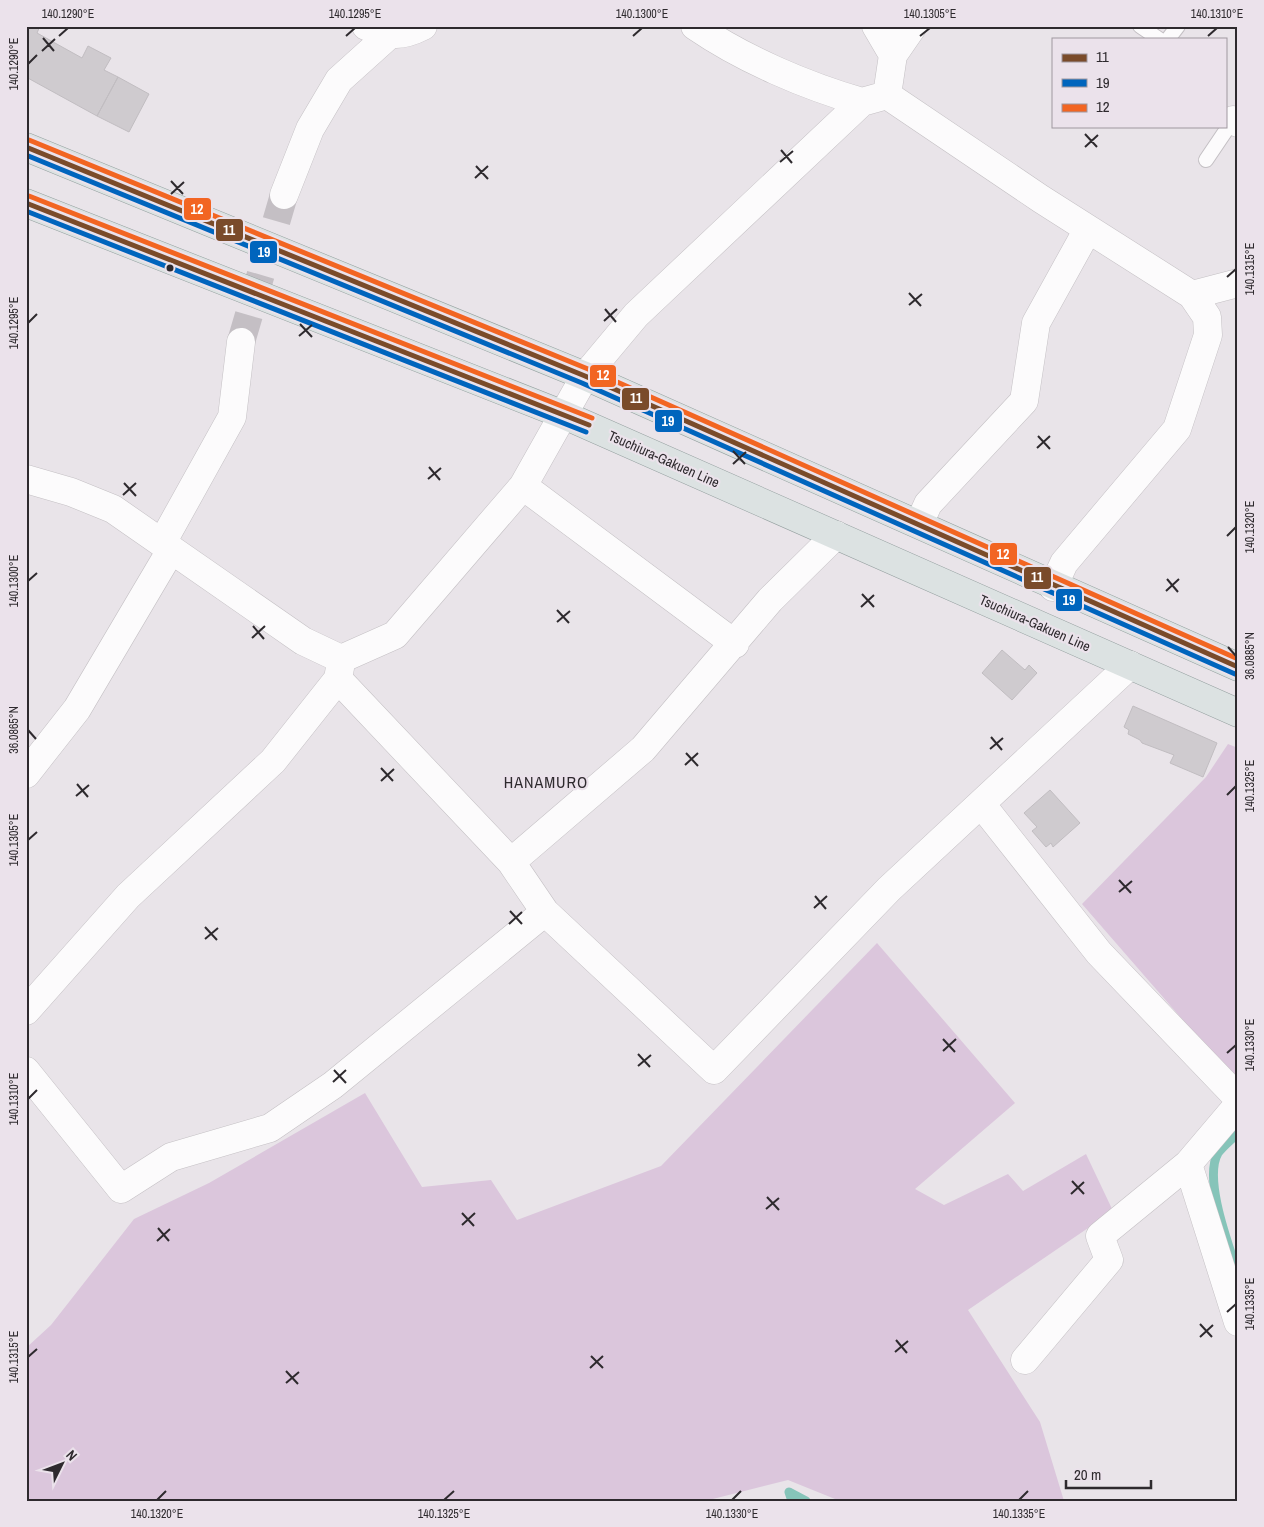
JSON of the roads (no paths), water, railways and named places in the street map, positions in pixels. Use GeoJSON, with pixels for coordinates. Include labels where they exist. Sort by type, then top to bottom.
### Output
{"type":"FeatureCollection","features":[{"type":"Feature","properties":{"kind":"main road"},"geometry":{"type":"LineString","coordinates":[[26,147],[585,376],[919,524],[1053,587],[1238,668]]}},
{"type":"Feature","properties":{"kind":"main road","name":"Tsuchiura-Gakuen Line"},"geometry":{"type":"LineString","coordinates":[[26,204],[564,414],[1238,713]]}},
{"type":"Feature","properties":{"kind":"street"},"geometry":{"type":"LineString","coordinates":[[284,195],[310,129],[340,80],[378,31],[410,33],[423,26]]}},
{"type":"Feature","properties":{"kind":"street"},"geometry":{"type":"LineString","coordinates":[[695,26],[719,43],[827,92],[875,99],[1192,295],[1207,317],[1208,335],[1177,430],[1064,563],[1053,587]]}},
{"type":"Feature","properties":{"kind":"street"},"geometry":{"type":"LineString","coordinates":[[876,26],[893,55]]}},
{"type":"Feature","properties":{"kind":"street"},"geometry":{"type":"LineString","coordinates":[[26,1011],[128,896],[273,761],[340,669],[395,635],[523,486],[585,376],[636,315],[875,99],[893,55],[913,26]]}},
{"type":"Feature","properties":{"kind":"street"},"geometry":{"type":"LineString","coordinates":[[919,524],[928,504],[1024,401],[1036,323],[1088,229]]}},
{"type":"Feature","properties":{"kind":"street"},"geometry":{"type":"LineString","coordinates":[[1192,295],[1238,283]]}},
{"type":"Feature","properties":{"kind":"street"},"geometry":{"type":"LineString","coordinates":[[26,774],[77,710],[166,546],[232,417],[242,342]]}},
{"type":"Feature","properties":{"kind":"street"},"geometry":{"type":"LineString","coordinates":[[26,480],[71,492],[113,509],[303,641],[340,669],[511,862],[545,912],[714,1070],[889,889],[982,805],[1130,665]]}},
{"type":"Feature","properties":{"kind":"street"},"geometry":{"type":"LineString","coordinates":[[523,486],[735,644]]}},
{"type":"Feature","properties":{"kind":"street"},"geometry":{"type":"LineString","coordinates":[[511,862],[643,749],[735,644],[770,600],[836,534]]}},
{"type":"Feature","properties":{"kind":"street"},"geometry":{"type":"LineString","coordinates":[[982,805],[1098,953],[1238,1098]]}},
{"type":"Feature","properties":{"kind":"street"},"geometry":{"type":"LineString","coordinates":[[26,1071],[121,1189],[171,1157],[270,1128],[333,1085],[545,912]]}},
{"type":"Feature","properties":{"kind":"street"},"geometry":{"type":"LineString","coordinates":[[1025,1360],[1109,1260],[1100,1236],[1188,1164],[1238,1105]]}},
{"type":"Feature","properties":{"kind":"street"},"geometry":{"type":"LineString","coordinates":[[1188,1164],[1238,1322]]}},
{"type":"Feature","properties":{"kind":"lane"},"geometry":{"type":"LineString","coordinates":[[1140,26],[1157,38]]}},
{"type":"Feature","properties":{"kind":"lane"},"geometry":{"type":"LineString","coordinates":[[1169,38],[1178,26]]}},
{"type":"Feature","properties":{"kind":"lane"},"geometry":{"type":"LineString","coordinates":[[1206,160],[1232,119]]}},
{"type":"Feature","properties":{"kind":"waterway"},"geometry":{"type":"LineString","coordinates":[[1238,1133],[1218,1153],[1214,1165],[1215,1195],[1238,1274]]}},
{"type":"Feature","properties":{"kind":"waterway"},"geometry":{"type":"LineString","coordinates":[[792,1501],[789,1492],[806,1501]]}},
{"type":"Feature","properties":{"kind":"tunnel"},"geometry":{"type":"LineString","coordinates":[[241,342],[284,195]]}},
{"type":"Feature","properties":{"kind":"district","name":"HANAMURO"},"geometry":{"type":"Point","coordinates":[546,782]}}]}
